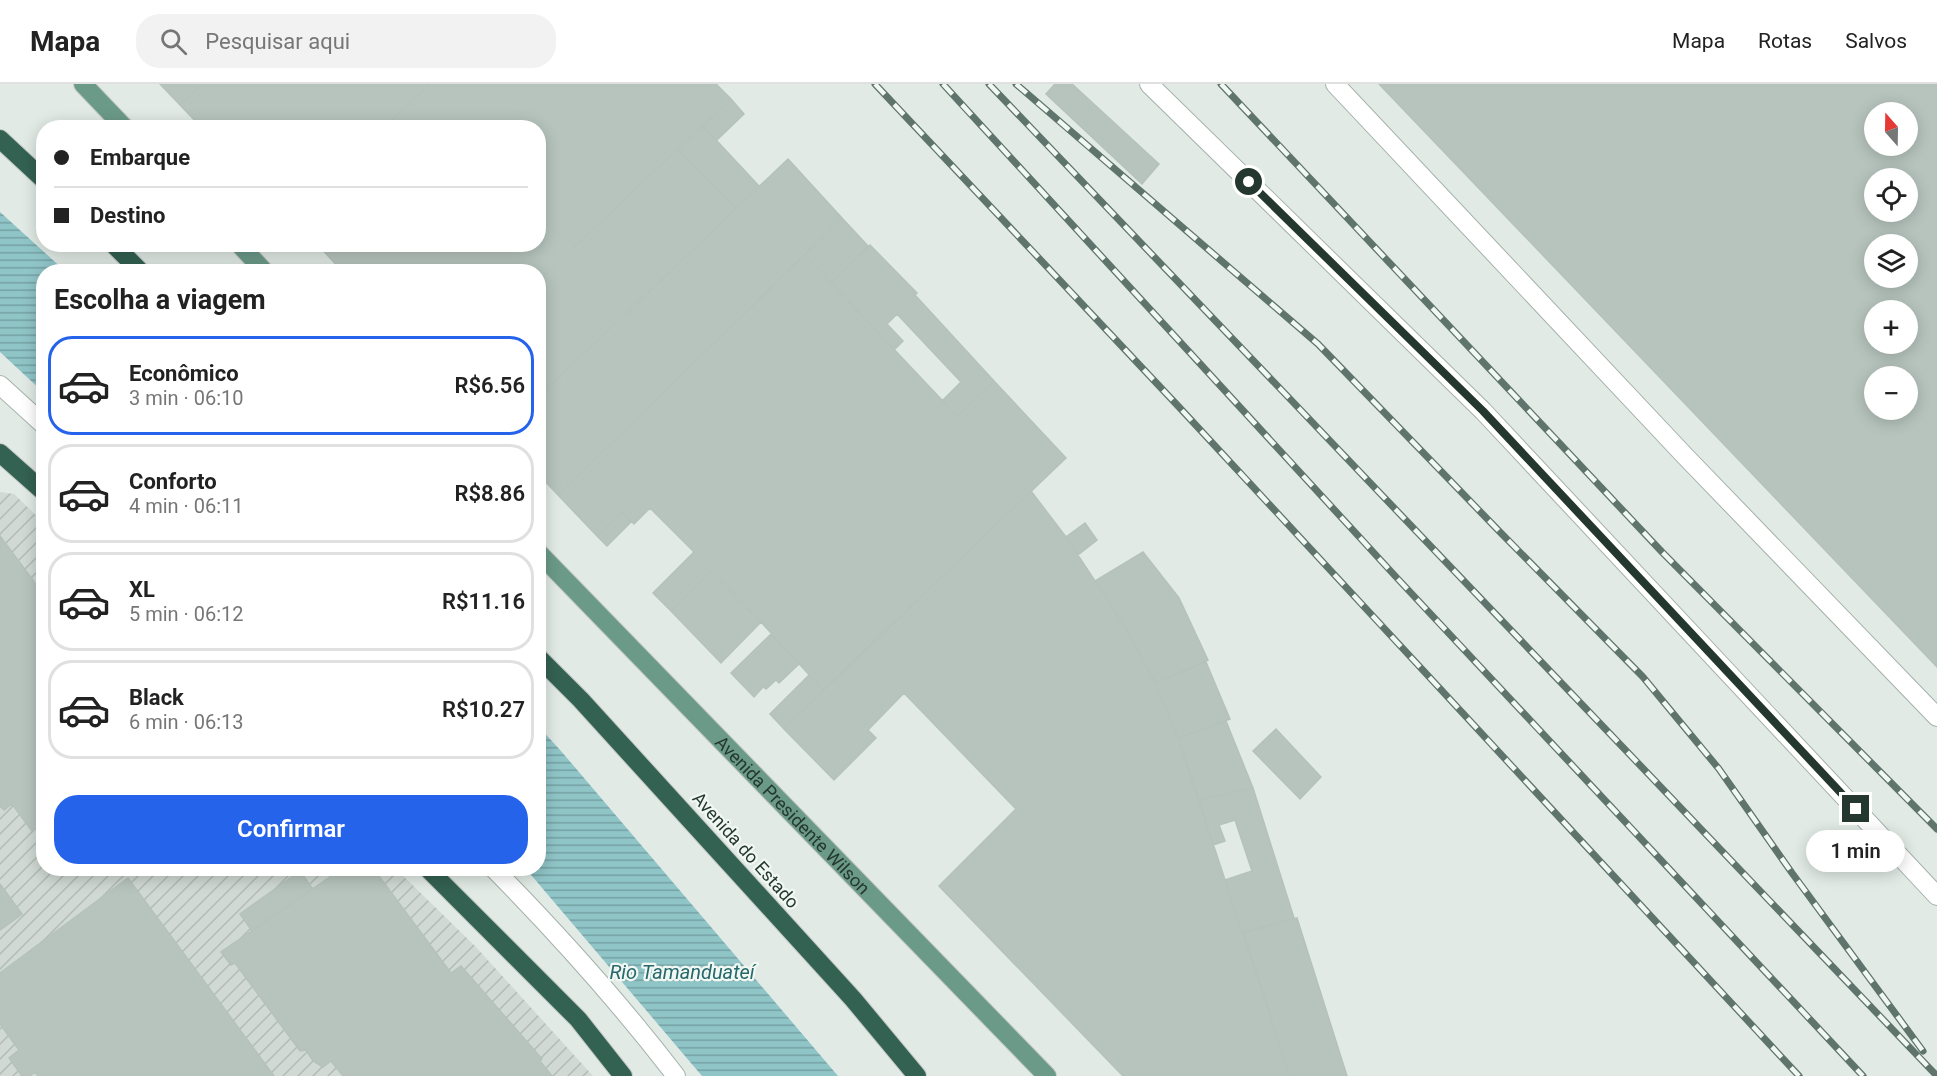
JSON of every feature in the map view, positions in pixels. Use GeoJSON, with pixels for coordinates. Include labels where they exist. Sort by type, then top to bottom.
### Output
{"type":"FeatureCollection","features":[{"type":"Feature","properties":{"kind":"highway"},"geometry":{"type":"LineString","coordinates":[[0,139],[36,173]]}},
{"type":"Feature","properties":{"kind":"highway"},"geometry":{"type":"LineString","coordinates":[[121,252],[133,264]]}},
{"type":"Feature","properties":{"kind":"highway"},"geometry":{"type":"LineString","coordinates":[[0,453],[36,485]]}},
{"type":"Feature","properties":{"kind":"highway","name":"Avenida do Estado"},"geometry":{"type":"LineString","coordinates":[[546,665],[581,700],[853,999],[917,1076]]}},
{"type":"Feature","properties":{"kind":"highway"},"geometry":{"type":"LineString","coordinates":[[435,876],[578,1019],[623,1076]]}},
{"type":"Feature","properties":{"kind":"main road"},"geometry":{"type":"LineString","coordinates":[[83,84],[117,120]]}},
{"type":"Feature","properties":{"kind":"main road"},"geometry":{"type":"LineString","coordinates":[[246,252],[258,264]]}},
{"type":"Feature","properties":{"kind":"main road","name":"Avenida Presidente Wilson"},"geometry":{"type":"LineString","coordinates":[[546,560],[1047,1076]]}},
{"type":"Feature","properties":{"kind":"lane"},"geometry":{"type":"LineString","coordinates":[[1149,84],[1483,411],[1937,896]]}},
{"type":"Feature","properties":{"kind":"lane"},"geometry":{"type":"LineString","coordinates":[[1335,84],[1685,456],[1937,717]]}},
{"type":"Feature","properties":{"kind":"lane"},"geometry":{"type":"LineString","coordinates":[[0,385],[36,418]]}},
{"type":"Feature","properties":{"kind":"lane"},"geometry":{"type":"LineString","coordinates":[[501,876],[633,1019],[676,1076]]}},
{"type":"Feature","properties":{"kind":"shaded area"},"geometry":{"type":"Polygon","coordinates":[[[0,492],[14,494],[36,515],[36,876],[403,876],[475,946],[593,1076],[0,1076],[0,492]]]}},
{"type":"Feature","properties":{"kind":"water"},"geometry":{"type":"Polygon","coordinates":[[[0,212],[36,245],[36,252],[44,252],[57,264],[36,264],[36,385],[0,352],[0,212]]]}},
{"type":"Feature","properties":{"kind":"water","name":"Rio Tamanduateí"},"geometry":{"type":"Polygon","coordinates":[[[546,735],[838,1076],[702,1076],[532,876],[546,876],[546,735]]]}},
{"type":"Feature","properties":{"kind":"building"},"geometry":{"type":"Polygon","coordinates":[[[160,84],[202,84],[180,105],[160,84]]]}},
{"type":"Feature","properties":{"kind":"building"},"geometry":{"type":"Polygon","coordinates":[[[202,84],[430,84],[392,120],[194,120],[180,105],[202,84]]]}},
{"type":"Feature","properties":{"kind":"building"},"geometry":{"type":"Polygon","coordinates":[[[430,84],[716,84],[731,99],[546,273],[546,264],[336,264],[324,252],[546,252],[546,120],[392,120],[430,84]]]}},
{"type":"Feature","properties":{"kind":"building"},"geometry":{"type":"Polygon","coordinates":[[[1055,84],[1072,84],[1159,164],[1142,184],[1046,94],[1055,84]]]}},
{"type":"Feature","properties":{"kind":"building"},"geometry":{"type":"Polygon","coordinates":[[[1379,84],[1937,84],[1937,667],[1379,84]]]}},
{"type":"Feature","properties":{"kind":"building"},"geometry":{"type":"Polygon","coordinates":[[[731,99],[744,114],[716,141],[703,126],[731,99]]]}},
{"type":"Feature","properties":{"kind":"building"},"geometry":{"type":"Polygon","coordinates":[[[703,126],[759,186],[736,209],[678,149],[703,126]]]}},
{"type":"Feature","properties":{"kind":"building"},"geometry":{"type":"Polygon","coordinates":[[[678,149],[736,209],[546,389],[546,273],[678,149]]]}},
{"type":"Feature","properties":{"kind":"building"},"geometry":{"type":"Polygon","coordinates":[[[788,159],[842,218],[558,495],[546,482],[546,389],[788,159]]]}},
{"type":"Feature","properties":{"kind":"building"},"geometry":{"type":"Polygon","coordinates":[[[842,218],[868,246],[831,283],[805,255],[842,218]]]}},
{"type":"Feature","properties":{"kind":"building"},"geometry":{"type":"Polygon","coordinates":[[[870,245],[917,293],[915,295],[994,381],[957,416],[942,401],[961,382],[897,314],[887,324],[903,341],[894,350],[831,283],[870,245]]]}},
{"type":"Feature","properties":{"kind":"building"},"geometry":{"type":"Polygon","coordinates":[[[805,255],[957,416],[994,381],[1066,458],[823,690],[711,571],[671,611],[653,593],[694,552],[650,508],[634,524],[622,512],[597,536],[558,495],[805,255]]]}},
{"type":"Feature","properties":{"kind":"building"},"geometry":{"type":"Polygon","coordinates":[[[1031,491],[1066,537],[1095,581],[1128,632],[1155,682],[1178,738],[1290,1076],[1123,1076],[939,886],[1016,809],[904,693],[868,730],[876,738],[834,780],[784,729],[1031,491]]]}},
{"type":"Feature","properties":{"kind":"building"},"geometry":{"type":"Polygon","coordinates":[[[622,512],[631,522],[607,546],[597,536],[622,512]]]}},
{"type":"Feature","properties":{"kind":"building"},"geometry":{"type":"Polygon","coordinates":[[[1085,523],[1097,540],[1078,555],[1066,537],[1085,523]]]}},
{"type":"Feature","properties":{"kind":"building"},"geometry":{"type":"Polygon","coordinates":[[[0,536],[36,584],[36,828],[32,831],[12,804],[4,810],[0,807],[0,536]]]}},
{"type":"Feature","properties":{"kind":"building"},"geometry":{"type":"Polygon","coordinates":[[[1143,552],[1179,598],[1208,660],[1155,683],[1128,632],[1095,581],[1143,552]]]}},
{"type":"Feature","properties":{"kind":"building"},"geometry":{"type":"Polygon","coordinates":[[[711,571],[761,622],[721,663],[671,611],[711,571]]]}},
{"type":"Feature","properties":{"kind":"building"},"geometry":{"type":"Polygon","coordinates":[[[771,634],[799,664],[779,683],[776,680],[766,689],[763,687],[754,697],[731,673],[771,634]]]}},
{"type":"Feature","properties":{"kind":"building"},"geometry":{"type":"Polygon","coordinates":[[[1206,662],[1230,719],[1178,738],[1155,683],[1206,662]]]}},
{"type":"Feature","properties":{"kind":"building"},"geometry":{"type":"Polygon","coordinates":[[[809,675],[823,690],[784,729],[770,714],[809,675]]]}},
{"type":"Feature","properties":{"kind":"building"},"geometry":{"type":"Polygon","coordinates":[[[1226,721],[1253,788],[1199,800],[1178,738],[1226,721]]]}},
{"type":"Feature","properties":{"kind":"building"},"geometry":{"type":"Polygon","coordinates":[[[1276,729],[1321,777],[1300,799],[1253,751],[1276,729]]]}},
{"type":"Feature","properties":{"kind":"building"},"geometry":{"type":"Polygon","coordinates":[[[1253,788],[1294,918],[1242,933],[1225,880],[1252,871],[1235,820],[1219,825],[1225,841],[1213,845],[1199,800],[1253,788]]]}},
{"type":"Feature","properties":{"kind":"building"},"geometry":{"type":"Polygon","coordinates":[[[293,876],[304,876],[313,889],[252,931],[240,914],[293,876]]]}},
{"type":"Feature","properties":{"kind":"building"},"geometry":{"type":"Polygon","coordinates":[[[331,876],[379,876],[451,973],[461,966],[542,1059],[540,1061],[552,1076],[343,1076],[331,1061],[323,1067],[313,1061],[306,1050],[300,1051],[235,963],[231,965],[221,952],[331,876]]]}},
{"type":"Feature","properties":{"kind":"building"},"geometry":{"type":"Polygon","coordinates":[[[128,878],[274,1076],[38,1076],[35,1072],[30,1076],[22,1076],[9,1058],[19,1050],[0,1024],[0,973],[128,878]]]}},
{"type":"Feature","properties":{"kind":"building"},"geometry":{"type":"Polygon","coordinates":[[[0,884],[22,914],[0,930],[0,884]]]}},
{"type":"Feature","properties":{"kind":"building"},"geometry":{"type":"Polygon","coordinates":[[[1297,918],[1347,1076],[1290,1076],[1244,933],[1297,918]]]}},
{"type":"Feature","properties":{"kind":"railway"},"geometry":{"type":"LineString","coordinates":[[875,84],[1179,407],[1799,1076]]}},
{"type":"Feature","properties":{"kind":"railway"},"geometry":{"type":"LineString","coordinates":[[943,84],[1397,578],[1863,1076]]}},
{"type":"Feature","properties":{"kind":"railway"},"geometry":{"type":"LineString","coordinates":[[989,84],[1937,1076]]}},
{"type":"Feature","properties":{"kind":"railway"},"geometry":{"type":"LineString","coordinates":[[1016,84],[1318,344],[1643,677],[1719,769],[1792,873],[1923,1051]]}},
{"type":"Feature","properties":{"kind":"railway"},"geometry":{"type":"LineString","coordinates":[[1221,84],[1662,552],[1937,829]]}},
{"type":"Feature","properties":{"kind":"route"},"geometry":{"type":"LineString","coordinates":[[1249,182],[1483,411],[1856,809]]}}]}
